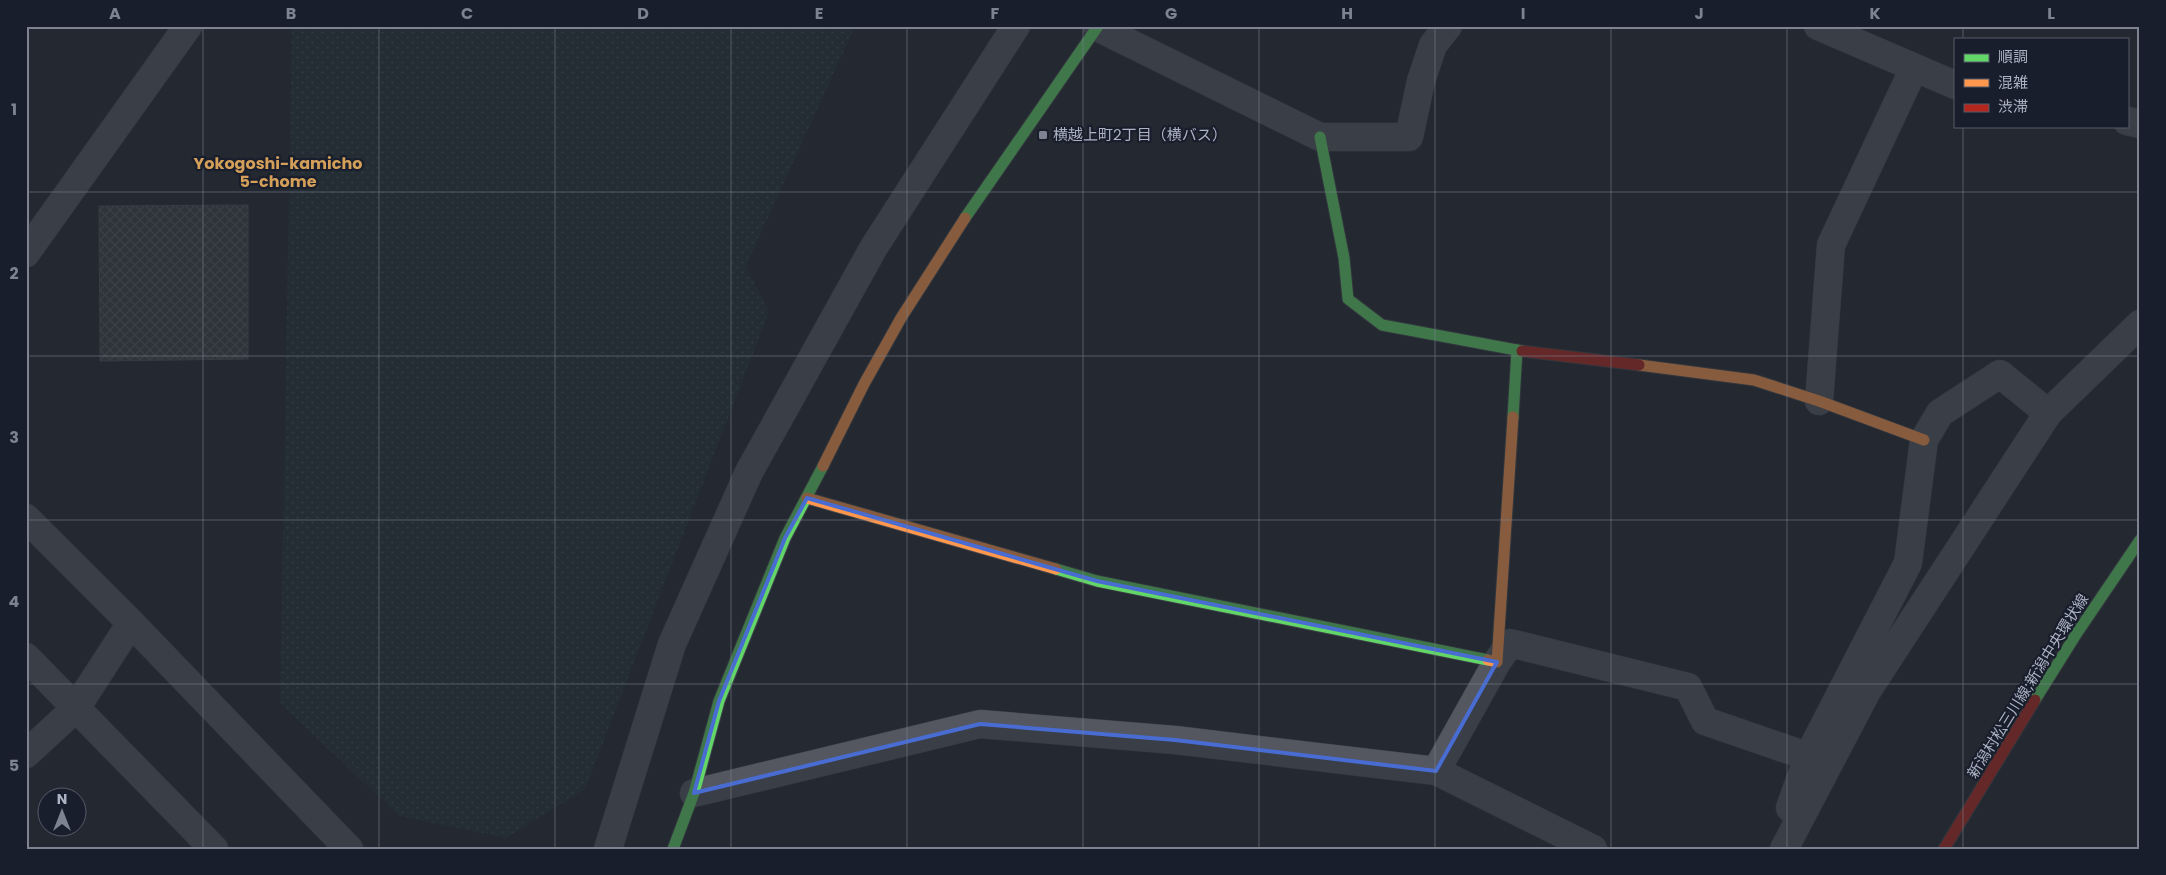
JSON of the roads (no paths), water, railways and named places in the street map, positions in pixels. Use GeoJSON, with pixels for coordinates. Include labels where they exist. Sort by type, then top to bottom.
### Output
{"type":"FeatureCollection","features":[{"type":"Feature","properties":{"kind":"street"},"geometry":{"type":"LineString","coordinates":[[26,253],[188,26]]}},
{"type":"Feature","properties":{"kind":"street"},"geometry":{"type":"LineString","coordinates":[[608,849],[672,644],[749,472],[874,247],[1016,26]]}},
{"type":"Feature","properties":{"kind":"street"},"geometry":{"type":"LineString","coordinates":[[673,849],[694,793],[719,701],[785,538],[864,384],[901,318],[976,201],[1097,27],[1320,137],[1409,137],[1421,81],[1432,45],[1448,26]]}},
{"type":"Feature","properties":{"kind":"street"},"geometry":{"type":"LineString","coordinates":[[1818,26],[1954,84]]}},
{"type":"Feature","properties":{"kind":"street"},"geometry":{"type":"LineString","coordinates":[[1819,401],[1831,245],[1914,68]]}},
{"type":"Feature","properties":{"kind":"street"},"geometry":{"type":"LineString","coordinates":[[1320,137],[1344,258],[1348,299],[1382,325],[1517,350],[1754,380],[1819,401],[1924,440]]}},
{"type":"Feature","properties":{"kind":"street"},"geometry":{"type":"LineString","coordinates":[[1784,849],[1818,760],[1867,691],[2048,414],[2140,324]]}},
{"type":"Feature","properties":{"kind":"street"},"geometry":{"type":"LineString","coordinates":[[1497,662],[1517,350]]}},
{"type":"Feature","properties":{"kind":"street"},"geometry":{"type":"LineString","coordinates":[[1776,849],[1908,563],[1924,440],[1940,413],[2000,374],[2048,414]]}},
{"type":"Feature","properties":{"kind":"street"},"geometry":{"type":"LineString","coordinates":[[807,498],[1097,581],[1497,662]]}},
{"type":"Feature","properties":{"kind":"street"},"geometry":{"type":"LineString","coordinates":[[26,518],[131,623],[349,849]]}},
{"type":"Feature","properties":{"kind":"street","name":"新潟村松三川線;新潟中央環状線"},"geometry":{"type":"LineString","coordinates":[[1944,849],[2074,636],[2140,540]]}},
{"type":"Feature","properties":{"kind":"street"},"geometry":{"type":"LineString","coordinates":[[26,754],[76,708],[131,623]]}},
{"type":"Feature","properties":{"kind":"street"},"geometry":{"type":"LineString","coordinates":[[1436,771],[1497,662],[1510,643],[1688,686],[1705,721],[1818,760]]}},
{"type":"Feature","properties":{"kind":"street"},"geometry":{"type":"LineString","coordinates":[[26,657],[214,849]]}},
{"type":"Feature","properties":{"kind":"street"},"geometry":{"type":"LineString","coordinates":[[694,793],[980,724],[1175,740],[1436,771],[1592,849]]}},
{"type":"Feature","properties":{"kind":"place","name":"横越上町2丁目（横バス）"},"geometry":{"type":"Point","coordinates":[1043,135]}},
{"type":"Feature","properties":{"kind":"district","name":"Yokogoshi-kamicho 5-chome"},"geometry":{"type":"Point","coordinates":[278,172]}}]}
